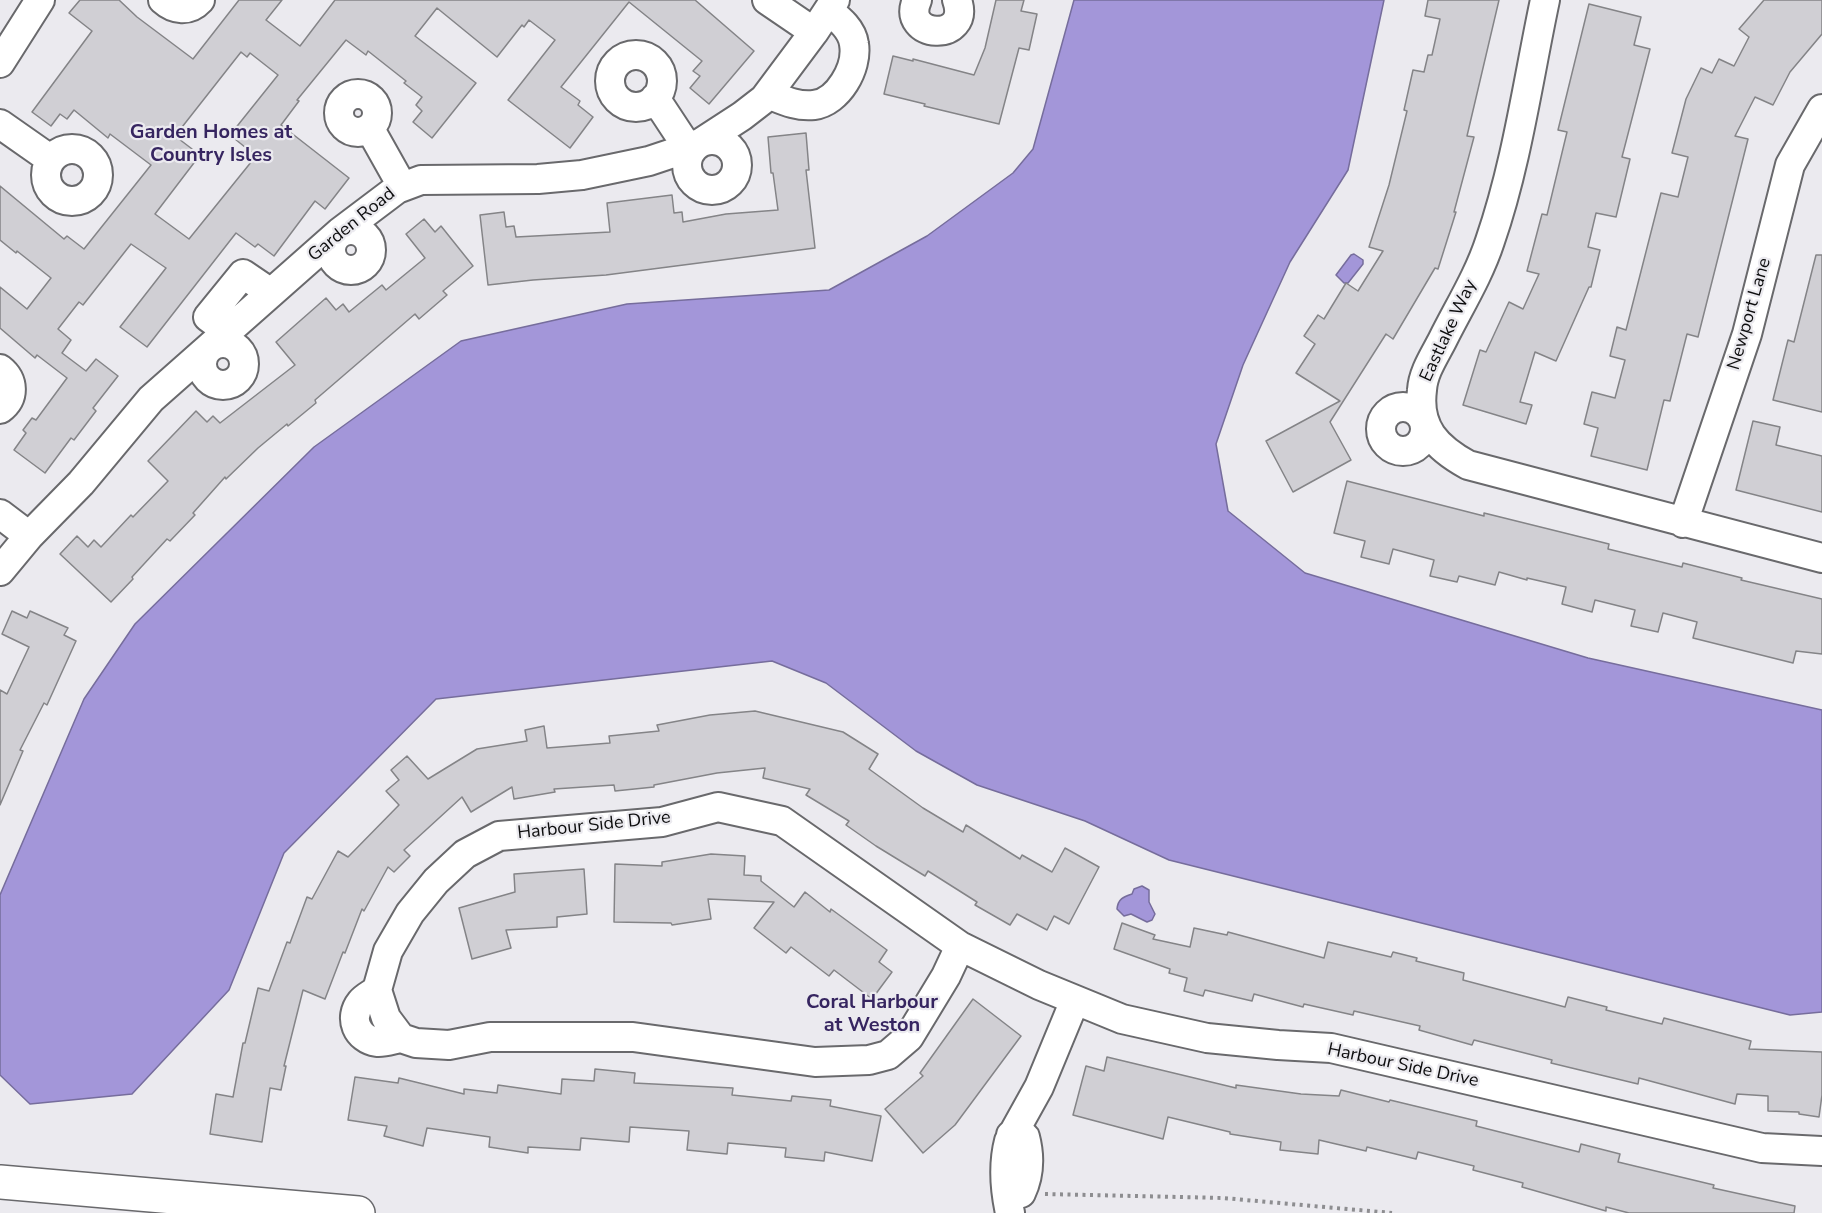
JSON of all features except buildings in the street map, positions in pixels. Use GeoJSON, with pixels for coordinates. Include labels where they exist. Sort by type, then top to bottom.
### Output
{"type":"FeatureCollection","features":[{"type":"Feature","properties":{"kind":"main road"},"geometry":{"type":"LineString","coordinates":[[0,1182],[276,1211],[358,1213]]}},
{"type":"Feature","properties":{"kind":"street"},"geometry":{"type":"LineString","coordinates":[[0,63],[40,0]]}},
{"type":"Feature","properties":{"kind":"street"},"geometry":{"type":"LineString","coordinates":[[163,0],[172,7],[180,9],[189,8],[200,0]]}},
{"type":"Feature","properties":{"kind":"street"},"geometry":{"type":"LineString","coordinates":[[767,0],[826,14],[847,27],[855,44],[851,66],[839,90],[825,102],[801,106],[768,94]]}},
{"type":"Feature","properties":{"kind":"street"},"geometry":{"type":"LineString","coordinates":[[911,1],[918,21],[923,27],[940,32],[955,23],[958,15],[957,0]]}},
{"type":"Feature","properties":{"kind":"street","name":"Eastlake Way"},"geometry":{"type":"LineString","coordinates":[[1545,0],[1507,186],[1490,243],[1424,379],[1421,408],[1426,427],[1434,440],[1449,455],[1468,465],[1822,558]]}},
{"type":"Feature","properties":{"kind":"street","name":"Garden Road"},"geometry":{"type":"LineString","coordinates":[[0,571],[81,483],[151,399],[340,232],[402,186],[421,180],[538,179],[582,175],[649,161],[695,145],[742,116],[768,94],[826,14]]}},
{"type":"Feature","properties":{"kind":"street"},"geometry":{"type":"LineString","coordinates":[[655,98],[695,145]]}},
{"type":"Feature","properties":{"kind":"street","name":"Newport Lane"},"geometry":{"type":"LineString","coordinates":[[1683,523],[1747,334],[1790,165],[1822,109]]}},
{"type":"Feature","properties":{"kind":"street"},"geometry":{"type":"LineString","coordinates":[[0,124],[50,159]]}},
{"type":"Feature","properties":{"kind":"street"},"geometry":{"type":"LineString","coordinates":[[370,129],[402,186]]}},
{"type":"Feature","properties":{"kind":"street"},"geometry":{"type":"LineString","coordinates":[[0,369],[8,377],[11,392],[9,400],[0,409]]}},
{"type":"Feature","properties":{"kind":"street"},"geometry":{"type":"LineString","coordinates":[[0,514],[30,536]]}},
{"type":"Feature","properties":{"kind":"street","name":"Harbour Side Drive"},"geometry":{"type":"LineString","coordinates":[[960,946],[946,976],[909,1037],[888,1055],[869,1060],[815,1062],[633,1037],[490,1037],[449,1045],[416,1043],[401,1038],[386,1018],[377,990],[388,951],[410,913],[436,881],[465,854],[499,836],[662,822],[718,807],[782,821],[960,946],[1075,1000],[1122,1019],[1207,1038],[1331,1048],[1762,1148],[1822,1151]]}},
{"type":"Feature","properties":{"kind":"street"},"geometry":{"type":"LineString","coordinates":[[1016,1206],[1006,1193],[1006,1151],[1018,1136],[1075,1000]]}},
{"type":"Feature","properties":{"kind":"path"},"geometry":{"type":"LineString","coordinates":[[1016,1206],[1223,1198],[1392,1213]]}},
{"type":"Feature","properties":{"kind":"shaded area"},"geometry":{"type":"Polygon","coordinates":[[[1074,0],[1384,0],[1348,170],[1290,262],[1243,365],[1216,444],[1228,511],[1305,573],[1588,658],[1822,710],[1822,1012],[1790,1015],[1169,860],[1085,821],[977,785],[916,751],[826,683],[772,661],[436,699],[284,853],[229,990],[132,1094],[30,1104],[0,1075],[0,895],[84,699],[135,624],[314,447],[461,341],[627,304],[829,290],[927,236],[1013,173],[1033,149],[1074,0]]]}},
{"type":"Feature","properties":{"kind":"shaded area"},"geometry":{"type":"Polygon","coordinates":[[[1354,254],[1363,260],[1363,264],[1348,283],[1344,283],[1336,275],[1354,254]]]}},
{"type":"Feature","properties":{"kind":"shaded area"},"geometry":{"type":"Polygon","coordinates":[[[1142,886],[1149,890],[1149,902],[1155,914],[1152,920],[1147,922],[1131,914],[1124,916],[1117,909],[1122,899],[1132,894],[1134,889],[1142,886]]]}},
{"type":"Feature","properties":{"kind":"district","name":"Garden Homes at Country Isles"},"geometry":{"type":"Point","coordinates":[211,144]}},
{"type":"Feature","properties":{"kind":"district","name":"Coral Harbour at Weston"},"geometry":{"type":"Point","coordinates":[872,1014]}}]}
